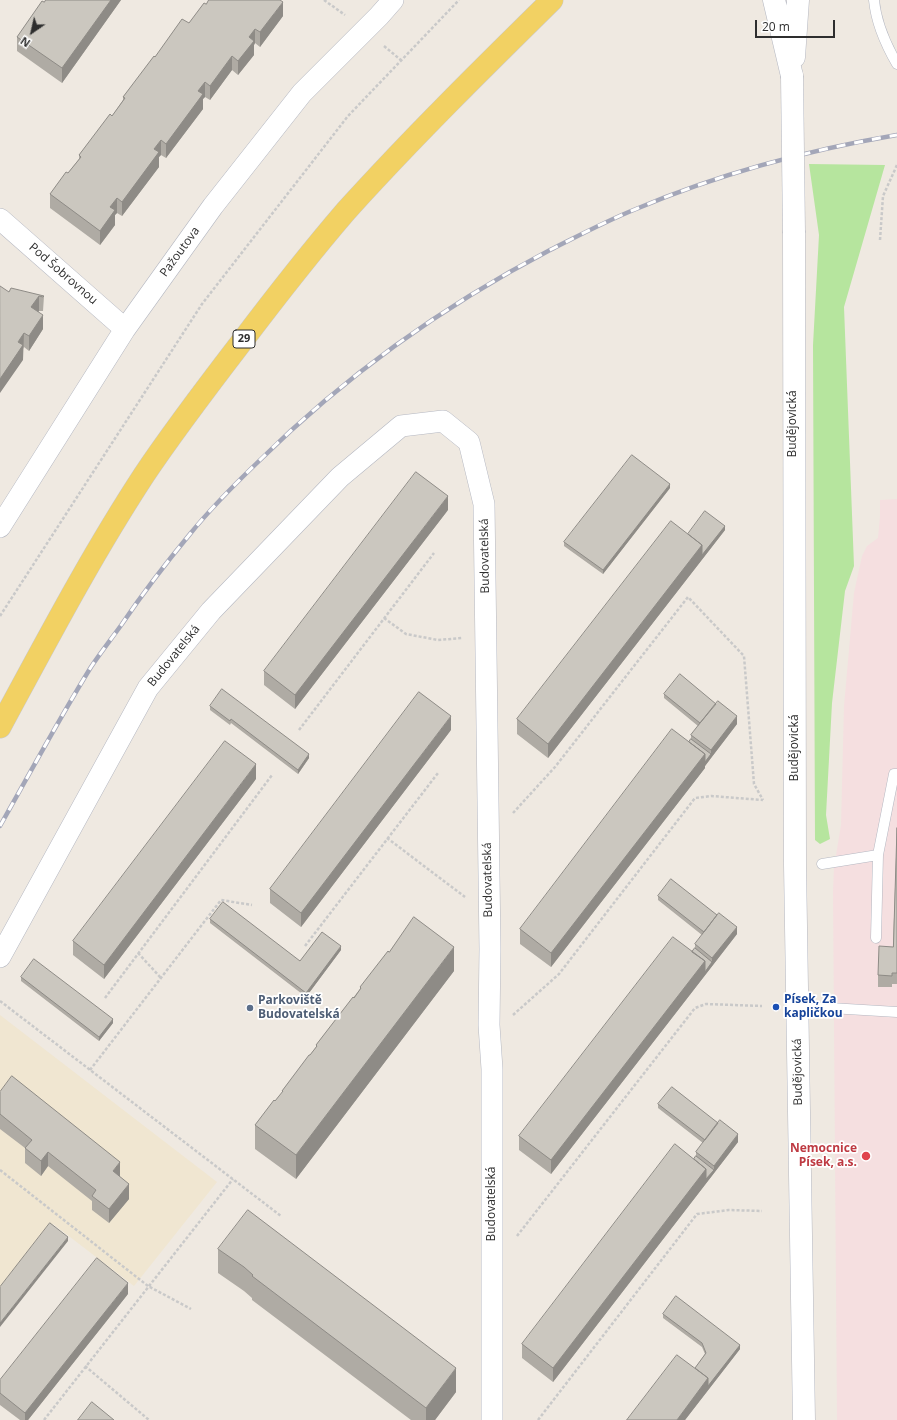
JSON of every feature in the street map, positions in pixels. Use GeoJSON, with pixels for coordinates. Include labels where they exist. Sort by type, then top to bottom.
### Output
{"type":"FeatureCollection","features":[{"type":"Feature","properties":{"kind":"main road","name":"29"},"geometry":{"type":"LineString","coordinates":[[0,727],[102,541],[145,473],[210,383],[275,298],[345,213],[395,158],[456,95],[552,0]]}},
{"type":"Feature","properties":{"kind":"street","name":"Pažoutova"},"geometry":{"type":"LineString","coordinates":[[0,527],[125,329],[213,206],[302,93],[379,16],[392,0]]}},
{"type":"Feature","properties":{"kind":"street","name":"Budějovická"},"geometry":{"type":"LineString","coordinates":[[774,0],[792,76]]}},
{"type":"Feature","properties":{"kind":"street","name":"Budějovická"},"geometry":{"type":"LineString","coordinates":[[798,0],[792,76],[794,233],[795,865],[804,1420]]}},
{"type":"Feature","properties":{"kind":"street","name":"Pod Šobrovnou"},"geometry":{"type":"LineString","coordinates":[[0,219],[125,329]]}},
{"type":"Feature","properties":{"kind":"street","name":"Budovatelská"},"geometry":{"type":"LineString","coordinates":[[0,958],[148,688],[211,611],[340,477],[401,426],[443,421],[469,442],[484,504],[490,949],[489,1026],[492,1070],[492,1420]]}},
{"type":"Feature","properties":{"kind":"lane"},"geometry":{"type":"LineString","coordinates":[[874,0],[875,13],[897,64]]}},
{"type":"Feature","properties":{"kind":"lane"},"geometry":{"type":"LineString","coordinates":[[876,938],[878,855],[894,774],[897,774]]}},
{"type":"Feature","properties":{"kind":"lane"},"geometry":{"type":"LineString","coordinates":[[822,864],[878,855]]}},
{"type":"Feature","properties":{"kind":"lane"},"geometry":{"type":"LineString","coordinates":[[797,1006],[897,1012]]}},
{"type":"Feature","properties":{"kind":"path"},"geometry":{"type":"LineString","coordinates":[[0,616],[202,304],[348,116],[458,0]]}},
{"type":"Feature","properties":{"kind":"path"},"geometry":{"type":"LineString","coordinates":[[880,240],[883,196],[897,165]]}},
{"type":"Feature","properties":{"kind":"path"},"geometry":{"type":"LineString","coordinates":[[298,730],[434,553]]}},
{"type":"Feature","properties":{"kind":"path"},"geometry":{"type":"LineString","coordinates":[[488,830],[498,829],[555,767],[688,597],[744,656],[754,784],[763,800],[711,796],[694,798],[559,974],[502,1026],[489,1026]]}},
{"type":"Feature","properties":{"kind":"path"},"geometry":{"type":"LineString","coordinates":[[384,618],[406,634],[438,640],[486,636]]}},
{"type":"Feature","properties":{"kind":"path"},"geometry":{"type":"LineString","coordinates":[[305,946],[438,773]]}},
{"type":"Feature","properties":{"kind":"path"},"geometry":{"type":"LineString","coordinates":[[105,998],[272,775]]}},
{"type":"Feature","properties":{"kind":"path"},"geometry":{"type":"LineString","coordinates":[[388,838],[469,900]]}},
{"type":"Feature","properties":{"kind":"path"},"geometry":{"type":"LineString","coordinates":[[90,1070],[221,900],[252,905]]}},
{"type":"Feature","properties":{"kind":"path"},"geometry":{"type":"LineString","coordinates":[[138,953],[161,978]]}},
{"type":"Feature","properties":{"kind":"path"},"geometry":{"type":"LineString","coordinates":[[0,1001],[281,1216]]}},
{"type":"Feature","properties":{"kind":"path"},"geometry":{"type":"LineString","coordinates":[[515,1238],[695,1008],[706,1004],[762,1006]]}},
{"type":"Feature","properties":{"kind":"path"},"geometry":{"type":"LineString","coordinates":[[0,1170],[148,1286],[191,1309]]}},
{"type":"Feature","properties":{"kind":"path"},"geometry":{"type":"LineString","coordinates":[[44,1420],[233,1179]]}},
{"type":"Feature","properties":{"kind":"path"},"geometry":{"type":"LineString","coordinates":[[538,1420],[697,1214],[729,1210],[762,1211]]}},
{"type":"Feature","properties":{"kind":"path"},"geometry":{"type":"LineString","coordinates":[[85,1366],[149,1420]]}},
{"type":"Feature","properties":{"kind":"shaded area","name":"Nemocnice Písek, a.s."},"geometry":{"type":"Polygon","coordinates":[[[897,499],[897,1420],[837,1420],[833,892],[834,867],[841,825],[844,706],[854,593],[862,556],[867,546],[878,538],[880,500],[897,499]]]}},
{"type":"Feature","properties":{"kind":"shaded area"},"geometry":{"type":"Polygon","coordinates":[[[0,1015],[217,1182],[134,1286],[53,1224],[0,1292],[0,1015]]]}},
{"type":"Feature","properties":{"kind":"green space"},"geometry":{"type":"Polygon","coordinates":[[[809,164],[885,165],[844,307],[854,566],[845,591],[832,703],[826,815],[830,839],[820,844],[815,840],[813,345],[819,235],[809,164]]]}},
{"type":"Feature","properties":{"kind":"building"},"geometry":{"type":"Polygon","coordinates":[[[46,0],[111,0],[62,68],[17,37],[42,1],[44,2],[46,0]]]}},
{"type":"Feature","properties":{"kind":"building"},"geometry":{"type":"Polygon","coordinates":[[[209,0],[280,0],[283,2],[260,32],[255,29],[249,37],[254,41],[238,61],[232,56],[210,86],[205,82],[198,91],[203,94],[166,144],[161,140],[154,149],[159,152],[122,202],[117,198],[110,207],[115,210],[100,231],[50,194],[66,172],[68,173],[81,157],[79,155],[110,114],[112,116],[125,98],[123,97],[154,56],[155,57],[182,19],[189,23],[204,3],[206,4],[209,0]]]}},
{"type":"Feature","properties":{"kind":"building"},"geometry":{"type":"Polygon","coordinates":[[[0,286],[9,292],[11,288],[44,296],[39,296],[31,307],[43,315],[29,336],[24,333],[18,342],[23,345],[0,379],[0,286]]]}},
{"type":"Feature","properties":{"kind":"building"},"geometry":{"type":"Polygon","coordinates":[[[632,455],[670,484],[603,570],[564,542],[632,455]]]}},
{"type":"Feature","properties":{"kind":"building"},"geometry":{"type":"Polygon","coordinates":[[[416,472],[448,496],[295,695],[264,671],[416,472]]]}},
{"type":"Feature","properties":{"kind":"building"},"geometry":{"type":"Polygon","coordinates":[[[705,511],[725,526],[702,555],[702,545],[688,534],[705,511]]]}},
{"type":"Feature","properties":{"kind":"building"},"geometry":{"type":"Polygon","coordinates":[[[671,521],[702,545],[548,744],[517,719],[671,521]]]}},
{"type":"Feature","properties":{"kind":"building"},"geometry":{"type":"Polygon","coordinates":[[[680,674],[716,704],[700,723],[664,694],[680,674]]]}},
{"type":"Feature","properties":{"kind":"building"},"geometry":{"type":"Polygon","coordinates":[[[222,689],[309,754],[298,770],[231,719],[230,721],[210,706],[222,689]]]}},
{"type":"Feature","properties":{"kind":"building"},"geometry":{"type":"Polygon","coordinates":[[[419,692],[451,716],[301,913],[270,889],[419,692]]]}},
{"type":"Feature","properties":{"kind":"building"},"geometry":{"type":"Polygon","coordinates":[[[718,701],[737,716],[711,750],[691,735],[718,701]]]}},
{"type":"Feature","properties":{"kind":"building"},"geometry":{"type":"Polygon","coordinates":[[[672,729],[705,754],[551,953],[520,929],[672,729]]]}},
{"type":"Feature","properties":{"kind":"building"},"geometry":{"type":"Polygon","coordinates":[[[691,739],[711,754],[705,762],[705,754],[689,742],[691,739]]]}},
{"type":"Feature","properties":{"kind":"building"},"geometry":{"type":"Polygon","coordinates":[[[225,741],[256,764],[104,965],[73,941],[225,741]]]}},
{"type":"Feature","properties":{"kind":"building"},"geometry":{"type":"Polygon","coordinates":[[[897,828],[897,973],[892,973],[892,976],[878,975],[879,946],[893,947],[897,828]]]}},
{"type":"Feature","properties":{"kind":"building"},"geometry":{"type":"Polygon","coordinates":[[[671,879],[717,915],[704,932],[658,896],[671,879]]]}},
{"type":"Feature","properties":{"kind":"building"},"geometry":{"type":"Polygon","coordinates":[[[223,902],[300,961],[322,932],[341,946],[306,993],[210,919],[223,902]]]}},
{"type":"Feature","properties":{"kind":"building"},"geometry":{"type":"Polygon","coordinates":[[[719,913],[737,927],[712,958],[695,944],[719,913]]]}},
{"type":"Feature","properties":{"kind":"building"},"geometry":{"type":"Polygon","coordinates":[[[414,917],[454,947],[296,1155],[255,1125],[274,1100],[275,1101],[283,1091],[317,1046],[316,1045],[353,997],[354,998],[361,988],[360,987],[388,951],[389,952],[414,917]]]}},
{"type":"Feature","properties":{"kind":"building"},"geometry":{"type":"Polygon","coordinates":[[[673,937],[705,961],[551,1160],[519,1136],[673,937]]]}},
{"type":"Feature","properties":{"kind":"building"},"geometry":{"type":"Polygon","coordinates":[[[695,948],[712,962],[705,972],[705,961],[692,952],[695,948]]]}},
{"type":"Feature","properties":{"kind":"building"},"geometry":{"type":"Polygon","coordinates":[[[34,959],[113,1019],[99,1037],[21,977],[34,959]]]}},
{"type":"Feature","properties":{"kind":"building"},"geometry":{"type":"Polygon","coordinates":[[[12,1076],[120,1162],[113,1171],[129,1184],[109,1209],[92,1196],[96,1190],[48,1152],[41,1161],[25,1148],[32,1140],[0,1114],[0,1092],[12,1076]]]}},
{"type":"Feature","properties":{"kind":"building"},"geometry":{"type":"Polygon","coordinates":[[[672,1087],[718,1123],[705,1140],[658,1104],[672,1087]]]}},
{"type":"Feature","properties":{"kind":"building"},"geometry":{"type":"Polygon","coordinates":[[[720,1120],[738,1134],[714,1166],[696,1152],[720,1120]]]}},
{"type":"Feature","properties":{"kind":"building"},"geometry":{"type":"Polygon","coordinates":[[[675,1144],[706,1169],[553,1368],[522,1344],[675,1144]]]}},
{"type":"Feature","properties":{"kind":"building"},"geometry":{"type":"Polygon","coordinates":[[[696,1156],[714,1170],[706,1179],[706,1169],[694,1159],[696,1156]]]}},
{"type":"Feature","properties":{"kind":"building"},"geometry":{"type":"Polygon","coordinates":[[[248,1210],[456,1368],[426,1408],[252,1276],[253,1275],[244,1267],[218,1249],[248,1210]]]}},
{"type":"Feature","properties":{"kind":"building"},"geometry":{"type":"Polygon","coordinates":[[[50,1223],[68,1237],[0,1323],[0,1287],[50,1223]]]}},
{"type":"Feature","properties":{"kind":"building"},"geometry":{"type":"Polygon","coordinates":[[[97,1258],[128,1283],[25,1413],[0,1393],[0,1380],[97,1258]]]}},
{"type":"Feature","properties":{"kind":"building"},"geometry":{"type":"Polygon","coordinates":[[[676,1296],[740,1345],[708,1386],[708,1378],[695,1368],[706,1353],[702,1343],[663,1314],[676,1296]]]}},
{"type":"Feature","properties":{"kind":"building"},"geometry":{"type":"Polygon","coordinates":[[[677,1355],[708,1378],[677,1420],[627,1420],[677,1355]]]}},
{"type":"Feature","properties":{"kind":"building"},"geometry":{"type":"Polygon","coordinates":[[[92,1402],[114,1420],[78,1420],[92,1402]]]}},
{"type":"Feature","properties":{"kind":"railway"},"geometry":{"type":"LineString","coordinates":[[0,826],[91,667],[172,556],[223,496],[292,430],[361,372],[434,319],[471,295],[550,250],[625,214],[667,196],[764,164],[830,148],[897,135]]}},
{"type":"Feature","properties":{"kind":"place","name":"Písek, Za kapličkou"},"geometry":{"type":"Point","coordinates":[776,1007]}},
{"type":"Feature","properties":{"kind":"place","name":"Parkoviště Budovatelská"},"geometry":{"type":"Point","coordinates":[250,1008]}},
{"type":"Feature","properties":{"kind":"place","name":"Nemocnice Písek, a.s."},"geometry":{"type":"Point","coordinates":[866,1156]}}]}
